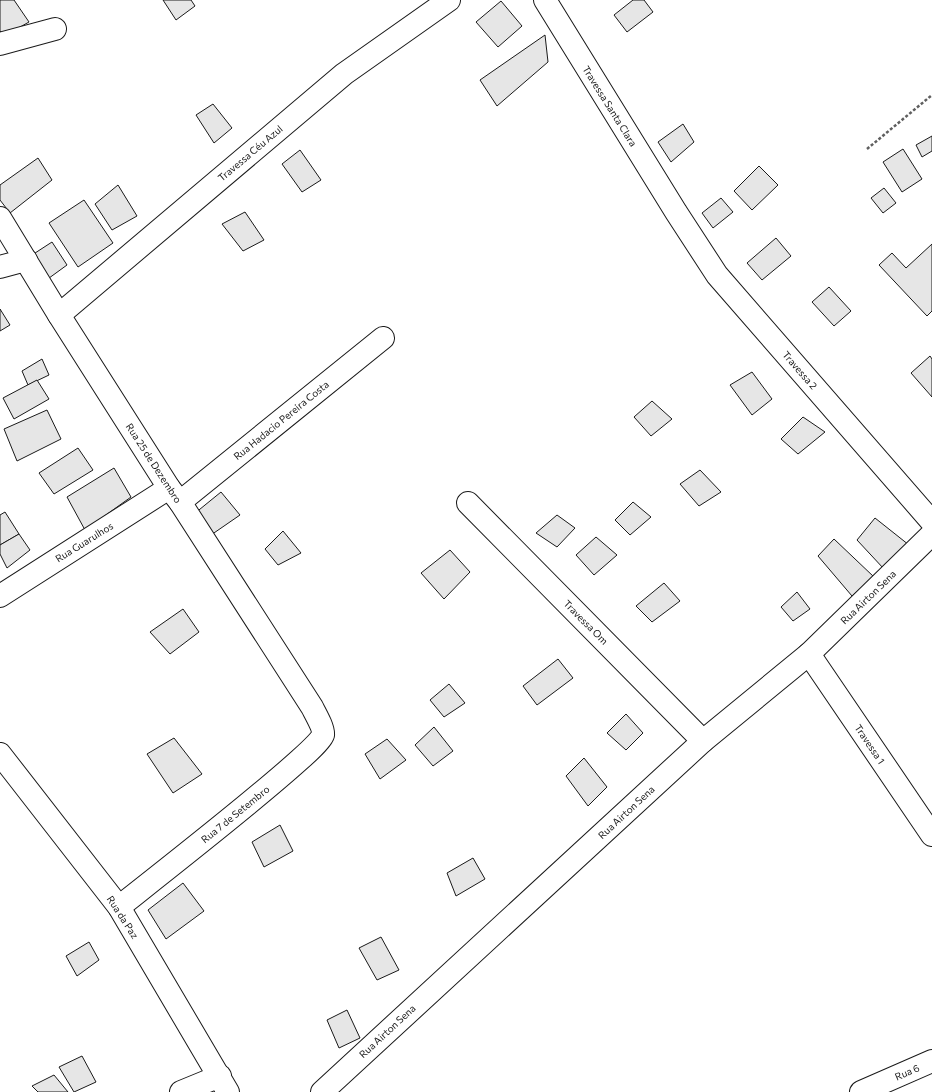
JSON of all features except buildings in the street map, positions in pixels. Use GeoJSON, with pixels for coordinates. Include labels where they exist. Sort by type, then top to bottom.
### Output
{"type":"FeatureCollection","features":[{"type":"Feature","properties":{"kind":"street","name":"Travessa Céu Azul"},"geometry":{"type":"LineString","coordinates":[[59,315],[344,74],[448,0]]}},
{"type":"Feature","properties":{"kind":"street","name":"Travessa Santa Clara"},"geometry":{"type":"LineString","coordinates":[[545,0],[676,212]]}},
{"type":"Feature","properties":{"kind":"street"},"geometry":{"type":"LineString","coordinates":[[0,44],[56,29]]}},
{"type":"Feature","properties":{"kind":"street","name":"Travessa 2"},"geometry":{"type":"LineString","coordinates":[[676,212],[717,275],[932,522]]}},
{"type":"Feature","properties":{"kind":"street","name":"Rua 25 de Dezembro"},"geometry":{"type":"LineString","coordinates":[[0,218],[59,315],[312,707]]}},
{"type":"Feature","properties":{"kind":"street"},"geometry":{"type":"LineString","coordinates":[[0,267],[26,260]]}},
{"type":"Feature","properties":{"kind":"street","name":"Rua Hadacio Pereira Costa"},"geometry":{"type":"LineString","coordinates":[[174,495],[383,338]]}},
{"type":"Feature","properties":{"kind":"street","name":"Rua Guarulhos"},"geometry":{"type":"LineString","coordinates":[[0,596],[174,495]]}},
{"type":"Feature","properties":{"kind":"street","name":"Travessa Om"},"geometry":{"type":"LineString","coordinates":[[468,503],[703,741]]}},
{"type":"Feature","properties":{"kind":"street","name":"Rua Airton Sena"},"geometry":{"type":"LineString","coordinates":[[322,1092],[703,741],[809,654],[932,534]]}},
{"type":"Feature","properties":{"kind":"street","name":"Travessa 1"},"geometry":{"type":"LineString","coordinates":[[809,654],[932,834]]}},
{"type":"Feature","properties":{"kind":"street","name":"Rua 7 de Setembro"},"geometry":{"type":"LineString","coordinates":[[119,907],[288,770],[317,744],[322,737],[323,732],[312,707]]}},
{"type":"Feature","properties":{"kind":"street","name":"Rua da Paz"},"geometry":{"type":"LineString","coordinates":[[0,754],[119,907],[224,1084]]}},
{"type":"Feature","properties":{"kind":"street","name":"Rua 6"},"geometry":{"type":"LineString","coordinates":[[861,1092],[932,1061]]}},
{"type":"Feature","properties":{"kind":"street"},"geometry":{"type":"LineString","coordinates":[[181,1092],[224,1084]]}},
{"type":"Feature","properties":{"kind":"path"},"geometry":{"type":"LineString","coordinates":[[867,149],[932,95]]}}]}
